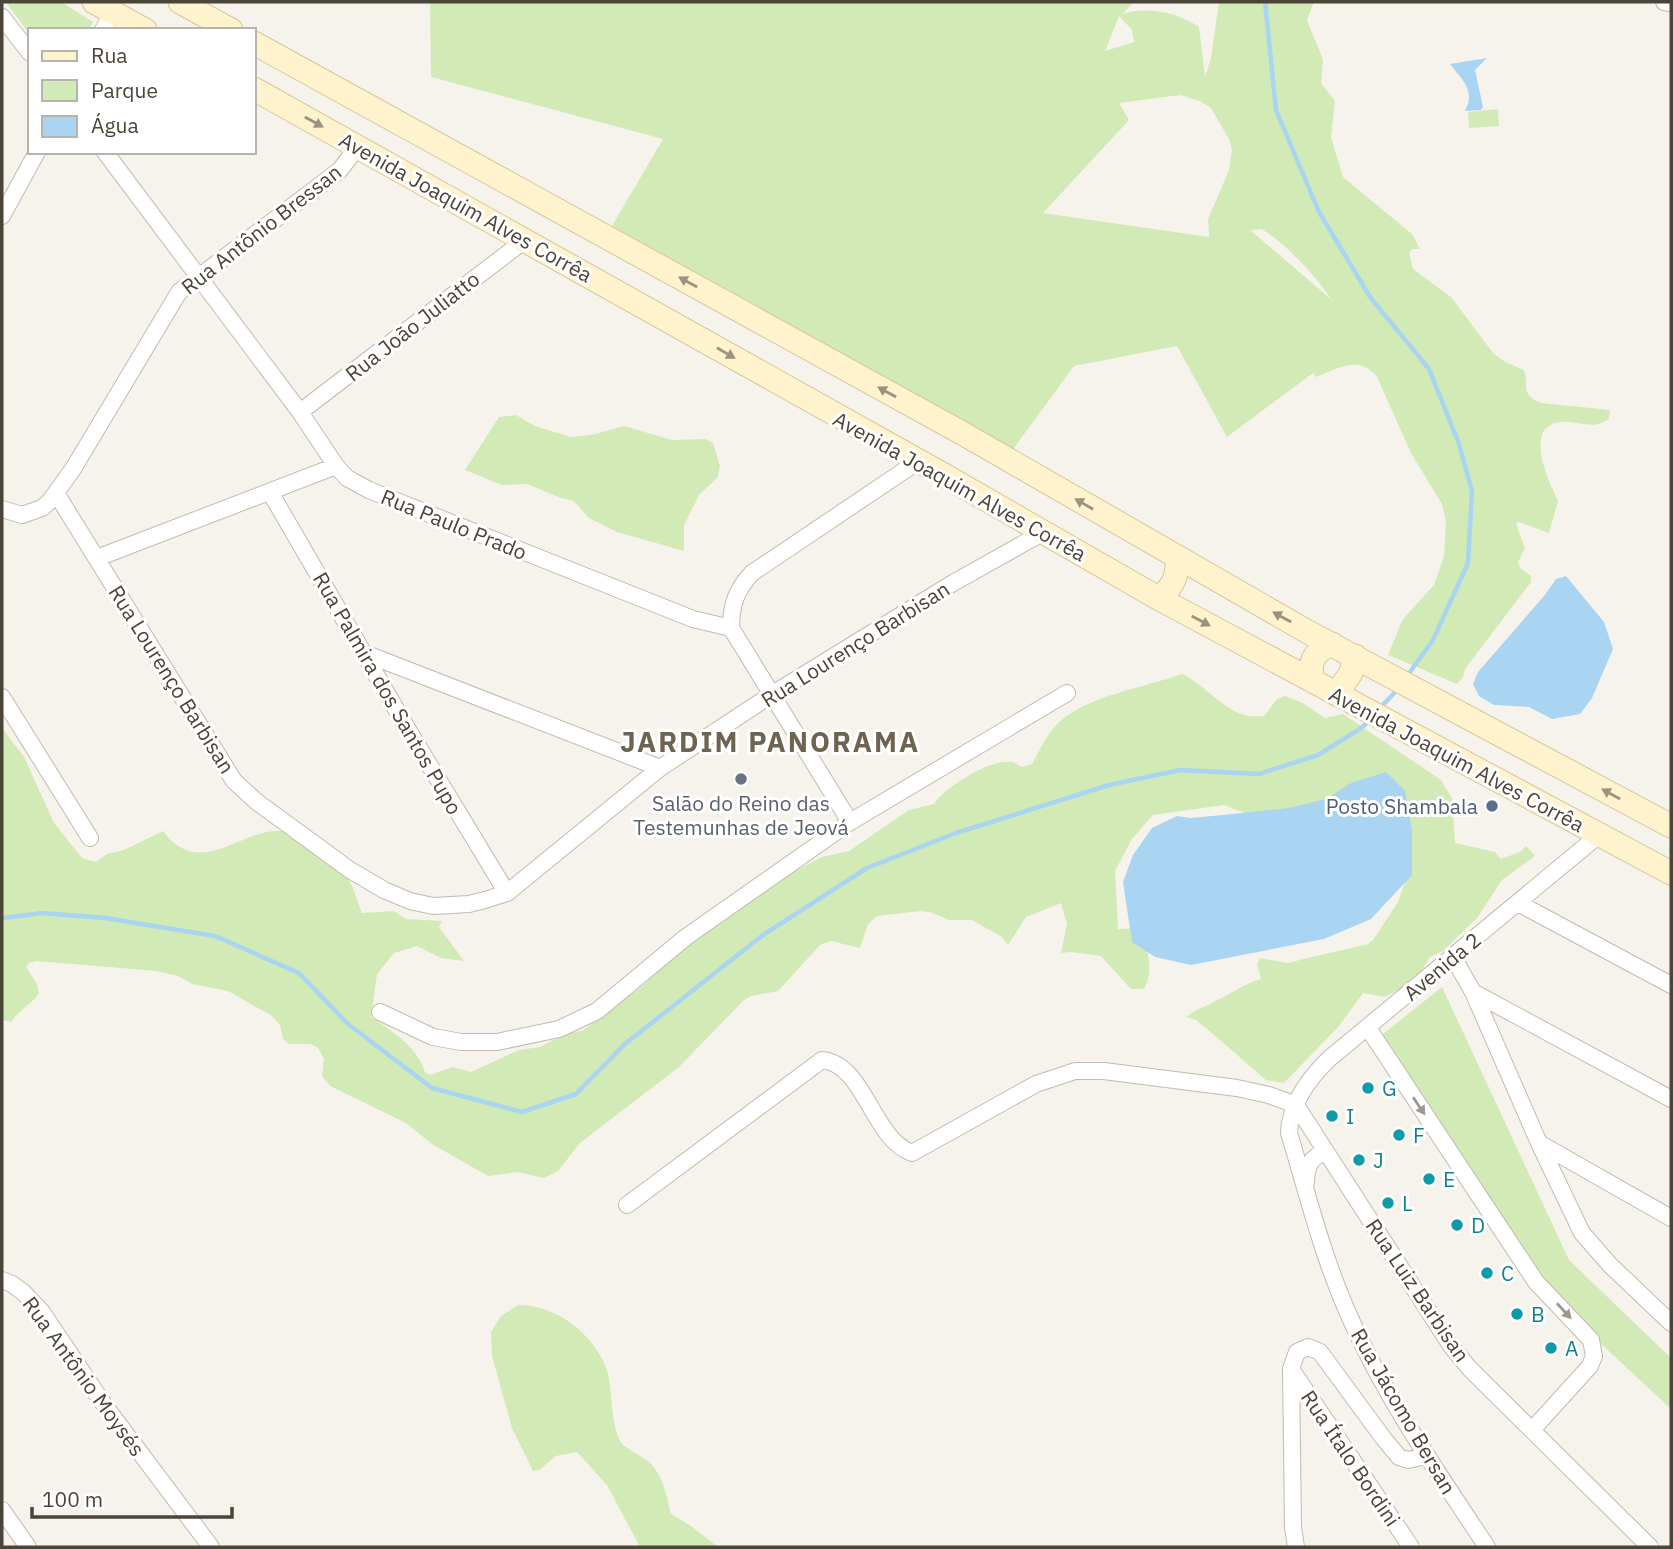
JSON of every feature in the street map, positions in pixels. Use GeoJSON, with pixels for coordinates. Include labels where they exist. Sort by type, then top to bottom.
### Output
{"type":"FeatureCollection","features":[{"type":"Feature","properties":{"kind":"main road"},"geometry":{"type":"LineString","coordinates":[[180,2],[227,28]]}},
{"type":"Feature","properties":{"kind":"main road"},"geometry":{"type":"LineString","coordinates":[[103,14],[140,28]]}},
{"type":"Feature","properties":{"kind":"main road","name":"Avenida Joaquim Alves Corrêa"},"geometry":{"type":"LineString","coordinates":[[256,44],[950,427],[1332,644],[1671,826]]}},
{"type":"Feature","properties":{"kind":"main road","name":"Avenida Joaquim Alves Corrêa"},"geometry":{"type":"LineString","coordinates":[[256,90],[1158,598],[1671,873]]}},
{"type":"Feature","properties":{"kind":"main road"},"geometry":{"type":"LineString","coordinates":[[1158,598],[1166,593],[1176,577],[1177,558]]}},
{"type":"Feature","properties":{"kind":"main road"},"geometry":{"type":"LineString","coordinates":[[1314,682],[1311,674],[1313,659],[1324,647],[1332,644]]}},
{"type":"Feature","properties":{"kind":"main road"},"geometry":{"type":"LineString","coordinates":[[1336,694],[1351,673],[1355,656]]}},
{"type":"Feature","properties":{"kind":"street"},"geometry":{"type":"LineString","coordinates":[[1664,2],[1671,3]]}},
{"type":"Feature","properties":{"kind":"street"},"geometry":{"type":"LineString","coordinates":[[2,17],[28,50]]}},
{"type":"Feature","properties":{"kind":"street","name":"Rua Antônio Bressan"},"geometry":{"type":"LineString","coordinates":[[56,494],[178,292],[340,170],[358,146]]}},
{"type":"Feature","properties":{"kind":"street"},"geometry":{"type":"LineString","coordinates":[[2,216],[36,154]]}},
{"type":"Feature","properties":{"kind":"street","name":"Rua Paulo Prado"},"geometry":{"type":"LineString","coordinates":[[106,154],[300,412],[335,466],[347,478],[369,490],[693,619],[731,628]]}},
{"type":"Feature","properties":{"kind":"street","name":"Rua João Juliatto"},"geometry":{"type":"LineString","coordinates":[[300,412],[525,240]]}},
{"type":"Feature","properties":{"kind":"street"},"geometry":{"type":"LineString","coordinates":[[850,822],[731,628],[731,611],[734,598],[752,573],[917,462]]}},
{"type":"Feature","properties":{"kind":"street"},"geometry":{"type":"LineString","coordinates":[[97,558],[335,466]]}},
{"type":"Feature","properties":{"kind":"street","name":"Rua Palmira dos Santos Pupo"},"geometry":{"type":"LineString","coordinates":[[270,492],[407,728],[507,893]]}},
{"type":"Feature","properties":{"kind":"street"},"geometry":{"type":"LineString","coordinates":[[2,509],[22,515],[33,513],[56,494]]}},
{"type":"Feature","properties":{"kind":"street","name":"Rua Lourenço Barbisan"},"geometry":{"type":"LineString","coordinates":[[56,494],[234,781],[250,796],[350,870],[384,890],[410,901],[433,906],[469,904],[507,893],[660,768],[771,695],[953,583],[1044,532]]}},
{"type":"Feature","properties":{"kind":"street"},"geometry":{"type":"LineString","coordinates":[[364,653],[660,768]]}},
{"type":"Feature","properties":{"kind":"street"},"geometry":{"type":"LineString","coordinates":[[380,1012],[433,1037],[461,1042],[496,1042],[559,1029],[597,1010],[686,937],[850,822],[1068,693]]}},
{"type":"Feature","properties":{"kind":"street"},"geometry":{"type":"LineString","coordinates":[[2,696],[90,838]]}},
{"type":"Feature","properties":{"kind":"street","name":"Avenida 2"},"geometry":{"type":"LineString","coordinates":[[1296,1105],[1314,1073],[1599,835]]}},
{"type":"Feature","properties":{"kind":"street"},"geometry":{"type":"LineString","coordinates":[[1518,903],[1671,985]]}},
{"type":"Feature","properties":{"kind":"street"},"geometry":{"type":"LineString","coordinates":[[1453,957],[1473,992],[1582,1233],[1610,1265],[1671,1323]]}},
{"type":"Feature","properties":{"kind":"street"},"geometry":{"type":"LineString","coordinates":[[1473,992],[1671,1099]]}},
{"type":"Feature","properties":{"kind":"street"},"geometry":{"type":"LineString","coordinates":[[1368,1028],[1536,1282],[1591,1339],[1594,1356],[1590,1366],[1532,1430]]}},
{"type":"Feature","properties":{"kind":"street"},"geometry":{"type":"LineString","coordinates":[[627,1205],[822,1060],[832,1061],[845,1072],[890,1139],[902,1150],[912,1153],[1036,1084],[1075,1071],[1104,1071],[1237,1088],[1269,1095],[1296,1105]]}},
{"type":"Feature","properties":{"kind":"street","name":"Rua Luiz Barbisan"},"geometry":{"type":"LineString","coordinates":[[1296,1105],[1451,1346],[1650,1547]]}},
{"type":"Feature","properties":{"kind":"street","name":"Rua Jácomo Bersan"},"geometry":{"type":"LineString","coordinates":[[1296,1105],[1289,1121],[1289,1133],[1332,1272],[1350,1319],[1368,1356],[1426,1456],[1487,1547]]}},
{"type":"Feature","properties":{"kind":"street"},"geometry":{"type":"LineString","coordinates":[[1539,1143],[1671,1218]]}},
{"type":"Feature","properties":{"kind":"street"},"geometry":{"type":"LineString","coordinates":[[1306,1189],[1309,1163],[1317,1155],[1326,1152]]}},
{"type":"Feature","properties":{"kind":"street","name":"Rua Antônio Moysés"},"geometry":{"type":"LineString","coordinates":[[2,1280],[24,1293],[41,1312],[105,1406],[211,1547]]}},
{"type":"Feature","properties":{"kind":"street"},"geometry":{"type":"LineString","coordinates":[[1296,1547],[1293,1527],[1292,1369],[1297,1352],[1308,1347],[1320,1352],[1399,1457],[1408,1460],[1426,1456]]}},
{"type":"Feature","properties":{"kind":"street","name":"Rua Ítalo Bordini"},"geometry":{"type":"LineString","coordinates":[[1292,1369],[1410,1547]]}},
{"type":"Feature","properties":{"kind":"street"},"geometry":{"type":"LineString","coordinates":[[2,1510],[28,1547]]}},
{"type":"Feature","properties":{"kind":"green space"},"geometry":{"type":"Polygon","coordinates":[[[6,2],[61,2],[93,22],[90,28],[28,28],[28,32],[6,2]]]}},
{"type":"Feature","properties":{"kind":"green space"},"geometry":{"type":"Polygon","coordinates":[[[430,2],[1134,2],[1122,14],[1162,12],[1199,27],[1205,77],[1211,58],[1219,2],[1314,2],[1307,20],[1323,60],[1321,83],[1335,101],[1331,137],[1343,177],[1412,234],[1420,249],[1412,249],[1409,253],[1413,269],[1451,297],[1493,353],[1505,362],[1524,370],[1526,389],[1534,400],[1610,410],[1609,419],[1591,425],[1561,422],[1549,426],[1543,433],[1542,456],[1558,501],[1549,533],[1519,522],[1516,524],[1525,548],[1518,562],[1521,569],[1531,576],[1531,582],[1465,669],[1457,684],[1388,655],[1403,619],[1434,585],[1444,556],[1446,522],[1442,504],[1411,453],[1377,377],[1370,370],[1363,366],[1348,365],[1316,377],[1313,373],[1227,437],[1177,346],[1074,366],[1006,459],[612,226],[663,139],[431,77],[430,2]],[[1119,16],[1105,51],[1134,42],[1132,30],[1119,16]],[[1180,95],[1119,103],[1129,120],[1043,213],[1209,237],[1208,219],[1229,170],[1232,150],[1229,139],[1211,108],[1200,101],[1180,95]],[[1262,229],[1250,230],[1332,300],[1291,252],[1262,229]]]}},
{"type":"Feature","properties":{"kind":"green space"},"geometry":{"type":"Polygon","coordinates":[[[1498,109],[1499,126],[1469,128],[1468,112],[1498,109]]]}},
{"type":"Feature","properties":{"kind":"green space"},"geometry":{"type":"Polygon","coordinates":[[[516,415],[535,426],[571,437],[591,435],[624,426],[672,440],[705,439],[713,443],[720,466],[718,477],[699,495],[684,525],[684,551],[617,532],[589,518],[574,501],[527,484],[502,485],[465,470],[499,417],[516,415]]]}},
{"type":"Feature","properties":{"kind":"green space"},"geometry":{"type":"Polygon","coordinates":[[[1182,674],[1229,708],[1251,716],[1264,716],[1277,699],[1285,696],[1303,703],[1325,718],[1343,714],[1441,780],[1452,798],[1455,843],[1495,852],[1501,859],[1520,852],[1526,846],[1535,856],[1502,880],[1477,918],[1443,951],[1430,957],[1415,981],[1385,997],[1363,993],[1339,1026],[1284,1083],[1266,1080],[1196,1020],[1186,1017],[1261,979],[1257,964],[1260,958],[1287,963],[1368,944],[1398,902],[1407,876],[1224,805],[1153,815],[1132,839],[1115,871],[1118,929],[1140,928],[1147,951],[1149,974],[1144,989],[1131,989],[1101,956],[1061,953],[1067,924],[1061,903],[1026,917],[1008,945],[1002,937],[972,920],[949,920],[920,911],[877,916],[868,924],[860,948],[831,941],[820,945],[778,991],[751,996],[743,1001],[679,1067],[580,1143],[558,1171],[544,1178],[518,1172],[488,1176],[432,1144],[406,1123],[330,1086],[322,1076],[324,1059],[318,1048],[311,1044],[289,1044],[283,1039],[280,1025],[272,1016],[228,991],[192,984],[178,976],[157,971],[36,961],[26,967],[37,984],[39,993],[11,1022],[2,1020],[2,728],[24,757],[54,823],[82,858],[96,862],[107,854],[124,850],[163,831],[178,846],[193,852],[209,852],[258,834],[275,831],[292,833],[347,878],[362,913],[394,911],[406,919],[442,921],[439,927],[464,961],[441,958],[417,946],[394,953],[377,974],[371,1017],[410,1047],[425,1072],[430,1075],[453,1067],[471,1072],[519,1050],[540,1047],[567,1033],[582,1031],[640,988],[685,944],[795,871],[822,857],[849,851],[909,810],[934,804],[958,782],[992,764],[1012,762],[1022,767],[1032,764],[1055,726],[1086,705],[1182,674]]]}},
{"type":"Feature","properties":{"kind":"green space"},"geometry":{"type":"Polygon","coordinates":[[[1442,987],[1569,1260],[1671,1358],[1671,1409],[1570,1315],[1388,1052],[1383,1034],[1442,987]]]}},
{"type":"Feature","properties":{"kind":"green space"},"geometry":{"type":"Polygon","coordinates":[[[518,1305],[532,1306],[558,1315],[570,1322],[590,1341],[608,1373],[614,1421],[621,1443],[645,1458],[658,1473],[671,1514],[718,1547],[640,1547],[607,1485],[577,1452],[556,1456],[539,1470],[533,1471],[512,1428],[492,1356],[491,1332],[501,1316],[518,1305]]]}},
{"type":"Feature","properties":{"kind":"water"},"geometry":{"type":"Polygon","coordinates":[[[1487,58],[1475,70],[1483,107],[1481,110],[1465,111],[1468,91],[1450,64],[1487,58]]]}},
{"type":"Feature","properties":{"kind":"water"},"geometry":{"type":"Polygon","coordinates":[[[1566,576],[1604,622],[1613,649],[1592,698],[1580,714],[1552,719],[1529,707],[1494,705],[1479,696],[1473,684],[1478,672],[1556,579],[1566,576]]]}},
{"type":"Feature","properties":{"kind":"water"},"geometry":{"type":"Polygon","coordinates":[[[1386,772],[1405,791],[1412,831],[1412,875],[1371,919],[1324,939],[1191,965],[1155,957],[1132,942],[1123,882],[1133,855],[1152,828],[1177,816],[1190,818],[1289,808],[1326,799],[1351,783],[1386,772]]]}},
{"type":"Feature","properties":{"kind":"waterway"},"geometry":{"type":"LineString","coordinates":[[1265,2],[1276,110],[1319,212],[1370,297],[1429,369],[1459,444],[1472,491],[1468,563],[1433,640],[1407,676]]}},
{"type":"Feature","properties":{"kind":"waterway"},"geometry":{"type":"LineString","coordinates":[[1380,708],[1398,689]]}},
{"type":"Feature","properties":{"kind":"waterway"},"geometry":{"type":"LineString","coordinates":[[2,918],[42,913],[105,918],[215,936],[299,973],[348,1024],[432,1088],[522,1112],[576,1094],[625,1044],[763,935],[867,868],[956,833],[1109,785],[1180,770],[1259,774],[1318,755],[1370,720]]}},
{"type":"Feature","properties":{"kind":"place","name":"Salão do Reino das Testemunhas de Jeová"},"geometry":{"type":"Point","coordinates":[741,779]}},
{"type":"Feature","properties":{"kind":"place","name":"Posto Shambala"},"geometry":{"type":"Point","coordinates":[1492,806]}},
{"type":"Feature","properties":{"kind":"place","name":"G"},"geometry":{"type":"Point","coordinates":[1368,1088]}},
{"type":"Feature","properties":{"kind":"place","name":"I"},"geometry":{"type":"Point","coordinates":[1332,1116]}},
{"type":"Feature","properties":{"kind":"place","name":"F"},"geometry":{"type":"Point","coordinates":[1399,1135]}},
{"type":"Feature","properties":{"kind":"place","name":"J"},"geometry":{"type":"Point","coordinates":[1359,1160]}},
{"type":"Feature","properties":{"kind":"place","name":"E"},"geometry":{"type":"Point","coordinates":[1429,1179]}},
{"type":"Feature","properties":{"kind":"place","name":"L"},"geometry":{"type":"Point","coordinates":[1388,1203]}},
{"type":"Feature","properties":{"kind":"place","name":"D"},"geometry":{"type":"Point","coordinates":[1457,1225]}},
{"type":"Feature","properties":{"kind":"place","name":"C"},"geometry":{"type":"Point","coordinates":[1487,1273]}},
{"type":"Feature","properties":{"kind":"place","name":"B"},"geometry":{"type":"Point","coordinates":[1517,1314]}},
{"type":"Feature","properties":{"kind":"place","name":"A"},"geometry":{"type":"Point","coordinates":[1551,1348]}},
{"type":"Feature","properties":{"kind":"district","name":"JARDIM PANORAMA"},"geometry":{"type":"Point","coordinates":[770,741]}}]}
